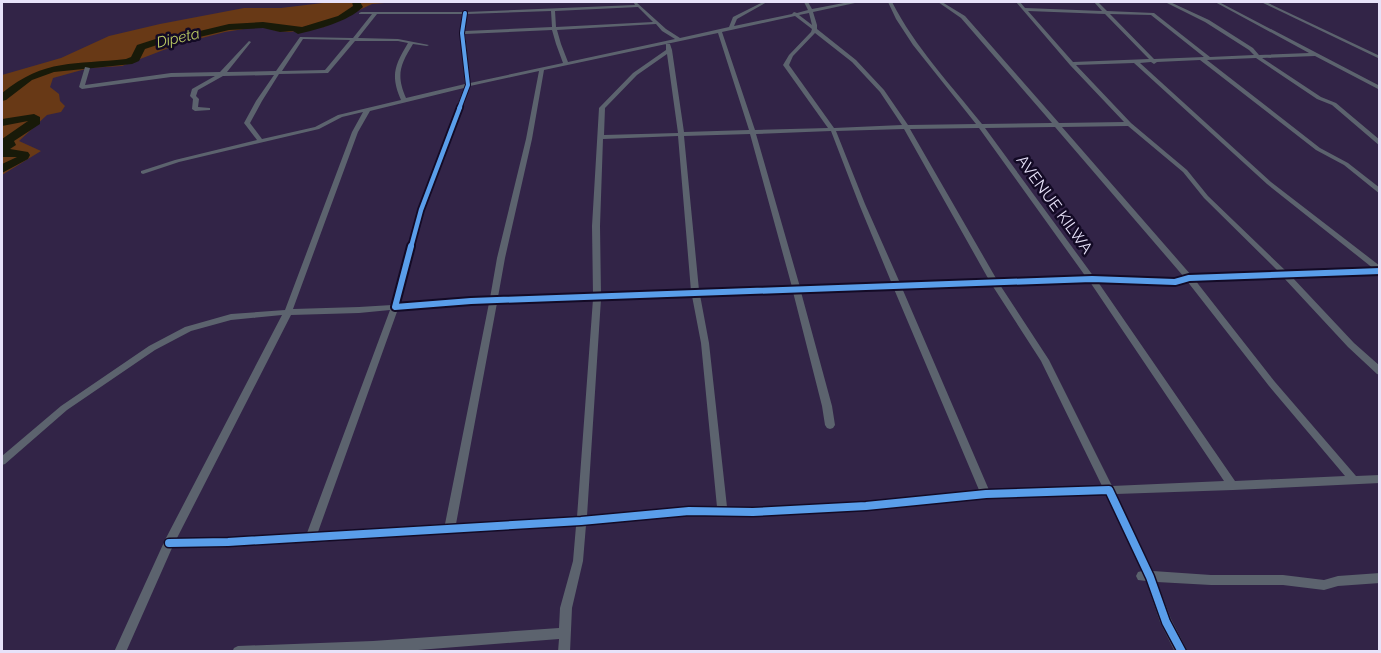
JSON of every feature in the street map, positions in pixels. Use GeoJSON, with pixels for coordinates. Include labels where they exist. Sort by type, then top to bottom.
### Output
{"type":"FeatureCollection","features":[{"type":"Feature","properties":{"kind":"street"},"geometry":{"type":"LineString","coordinates":[[552,2],[554,28],[566,63]]}},
{"type":"Feature","properties":{"kind":"street"},"geometry":{"type":"LineString","coordinates":[[731,28],[735,18],[765,2]]}},
{"type":"Feature","properties":{"kind":"street"},"geometry":{"type":"LineString","coordinates":[[806,2],[816,20],[815,30],[811,39],[788,59],[786,65],[833,130],[862,204],[986,494]]}},
{"type":"Feature","properties":{"kind":"street"},"geometry":{"type":"LineString","coordinates":[[564,651],[566,608],[578,561],[581,521],[596,298],[596,226],[602,108],[634,74],[679,39],[853,2]]}},
{"type":"Feature","properties":{"kind":"street","name":"AVENUE KILWA"},"geometry":{"type":"LineString","coordinates":[[890,2],[898,19],[915,44],[980,125],[1092,279],[1233,486]]}},
{"type":"Feature","properties":{"kind":"street"},"geometry":{"type":"LineString","coordinates":[[940,2],[963,17],[1189,278],[1272,384],[1354,480]]}},
{"type":"Feature","properties":{"kind":"street"},"geometry":{"type":"LineString","coordinates":[[1018,2],[1129,124],[1185,171],[1206,197],[1380,372]]}},
{"type":"Feature","properties":{"kind":"street"},"geometry":{"type":"LineString","coordinates":[[1096,2],[1154,62]]}},
{"type":"Feature","properties":{"kind":"street"},"geometry":{"type":"LineString","coordinates":[[1167,2],[1207,21],[1319,98],[1334,104],[1380,144]]}},
{"type":"Feature","properties":{"kind":"street"},"geometry":{"type":"LineString","coordinates":[[1217,2],[1380,88]]}},
{"type":"Feature","properties":{"kind":"street"},"geometry":{"type":"LineString","coordinates":[[1263,2],[1380,58]]}},
{"type":"Feature","properties":{"kind":"street"},"geometry":{"type":"LineString","coordinates":[[361,14],[553,10],[637,4],[679,39]]}},
{"type":"Feature","properties":{"kind":"street"},"geometry":{"type":"LineString","coordinates":[[1024,9],[1152,14],[1210,59]]}},
{"type":"Feature","properties":{"kind":"street"},"geometry":{"type":"LineString","coordinates":[[311,536],[395,307],[421,210],[468,85],[462,33],[465,13]]}},
{"type":"Feature","properties":{"kind":"street"},"geometry":{"type":"LineString","coordinates":[[794,13],[855,61],[882,92],[906,127],[994,282],[1045,360],[1109,490],[1166,622],[1182,651]]}},
{"type":"Feature","properties":{"kind":"street"},"geometry":{"type":"LineString","coordinates":[[87,68],[82,87],[171,75],[225,72],[326,72],[376,14]]}},
{"type":"Feature","properties":{"kind":"street"},"geometry":{"type":"LineString","coordinates":[[462,33],[657,23]]}},
{"type":"Feature","properties":{"kind":"street"},"geometry":{"type":"LineString","coordinates":[[719,30],[754,133],[797,290],[830,425]]}},
{"type":"Feature","properties":{"kind":"street"},"geometry":{"type":"LineString","coordinates":[[260,141],[247,123],[257,100],[279,73],[302,38],[398,40],[427,45]]}},
{"type":"Feature","properties":{"kind":"street"},"geometry":{"type":"LineString","coordinates":[[208,109],[195,109],[196,99],[193,96],[195,88],[225,72],[249,42]]}},
{"type":"Feature","properties":{"kind":"street"},"geometry":{"type":"LineString","coordinates":[[404,100],[399,90],[397,65],[411,43]]}},
{"type":"Feature","properties":{"kind":"street"},"geometry":{"type":"LineString","coordinates":[[143,172],[177,161],[316,128],[340,116],[404,100],[566,63],[668,46]]}},
{"type":"Feature","properties":{"kind":"street"},"geometry":{"type":"LineString","coordinates":[[668,46],[681,135],[696,294],[705,343],[722,510]]}},
{"type":"Feature","properties":{"kind":"street"},"geometry":{"type":"LineString","coordinates":[[1072,64],[1315,54]]}},
{"type":"Feature","properties":{"kind":"street"},"geometry":{"type":"LineString","coordinates":[[1202,59],[1318,149],[1346,164],[1380,192]]}},
{"type":"Feature","properties":{"kind":"street"},"geometry":{"type":"LineString","coordinates":[[1137,63],[1269,183],[1380,271]]}},
{"type":"Feature","properties":{"kind":"street"},"geometry":{"type":"LineString","coordinates":[[450,528],[501,258],[529,139],[542,69]]}},
{"type":"Feature","properties":{"kind":"street"},"geometry":{"type":"LineString","coordinates":[[120,651],[169,543],[288,312],[355,132],[367,110]]}},
{"type":"Feature","properties":{"kind":"street"},"geometry":{"type":"LineString","coordinates":[[602,137],[980,125],[1129,124]]}},
{"type":"Feature","properties":{"kind":"street"},"geometry":{"type":"LineString","coordinates":[[2,461],[64,408],[152,348],[188,329],[231,317],[494,300],[1092,279],[1175,282],[1189,278],[1380,271]]}},
{"type":"Feature","properties":{"kind":"street"},"geometry":{"type":"LineString","coordinates":[[169,543],[228,542],[581,521],[722,510],[753,512],[866,506],[986,494],[1380,479]]}},
{"type":"Feature","properties":{"kind":"street"},"geometry":{"type":"LineString","coordinates":[[1146,577],[1283,580],[1324,585],[1338,581],[1380,578]]}},
{"type":"Feature","properties":{"kind":"street"},"geometry":{"type":"LineString","coordinates":[[238,651],[373,647],[565,633]]}},
{"type":"Feature","properties":{"kind":"shaded area"},"geometry":{"type":"Polygon","coordinates":[[[331,2],[397,2],[372,4],[324,27],[289,32],[276,31],[263,26],[225,32],[179,44],[122,66],[89,68],[53,78],[50,87],[59,94],[60,101],[65,106],[61,112],[47,115],[19,141],[41,151],[2,175],[2,75],[61,58],[109,36],[160,24],[244,8],[281,8],[331,2]]]}},
{"type":"Feature","properties":{"kind":"waterway","name":"Dipeta"},"geometry":{"type":"LineString","coordinates":[[2,98],[28,78],[52,69],[128,62],[135,59],[141,47],[171,37],[183,38],[229,27],[263,25],[280,29],[298,28],[298,31],[321,26],[326,21],[341,18],[358,7],[356,2]]}},
{"type":"Feature","properties":{"kind":"waterway","name":"Dipeta"},"geometry":{"type":"LineString","coordinates":[[2,122],[34,117],[34,124],[7,140],[10,145],[2,148]]}},
{"type":"Feature","properties":{"kind":"waterway","name":"Dipeta"},"geometry":{"type":"LineString","coordinates":[[2,153],[24,155],[22,159],[2,169]]}},
{"type":"Feature","properties":{"kind":"cycle path"},"geometry":{"type":"LineString","coordinates":[[465,13],[462,33],[468,85],[421,210],[395,307],[471,301],[1092,279],[1175,282],[1189,278],[1380,271]]}},
{"type":"Feature","properties":{"kind":"cycle path"},"geometry":{"type":"LineString","coordinates":[[169,543],[228,542],[581,521],[689,511],[753,512],[866,506],[986,494],[1109,490],[1150,577],[1166,622],[1182,652]]}}]}
